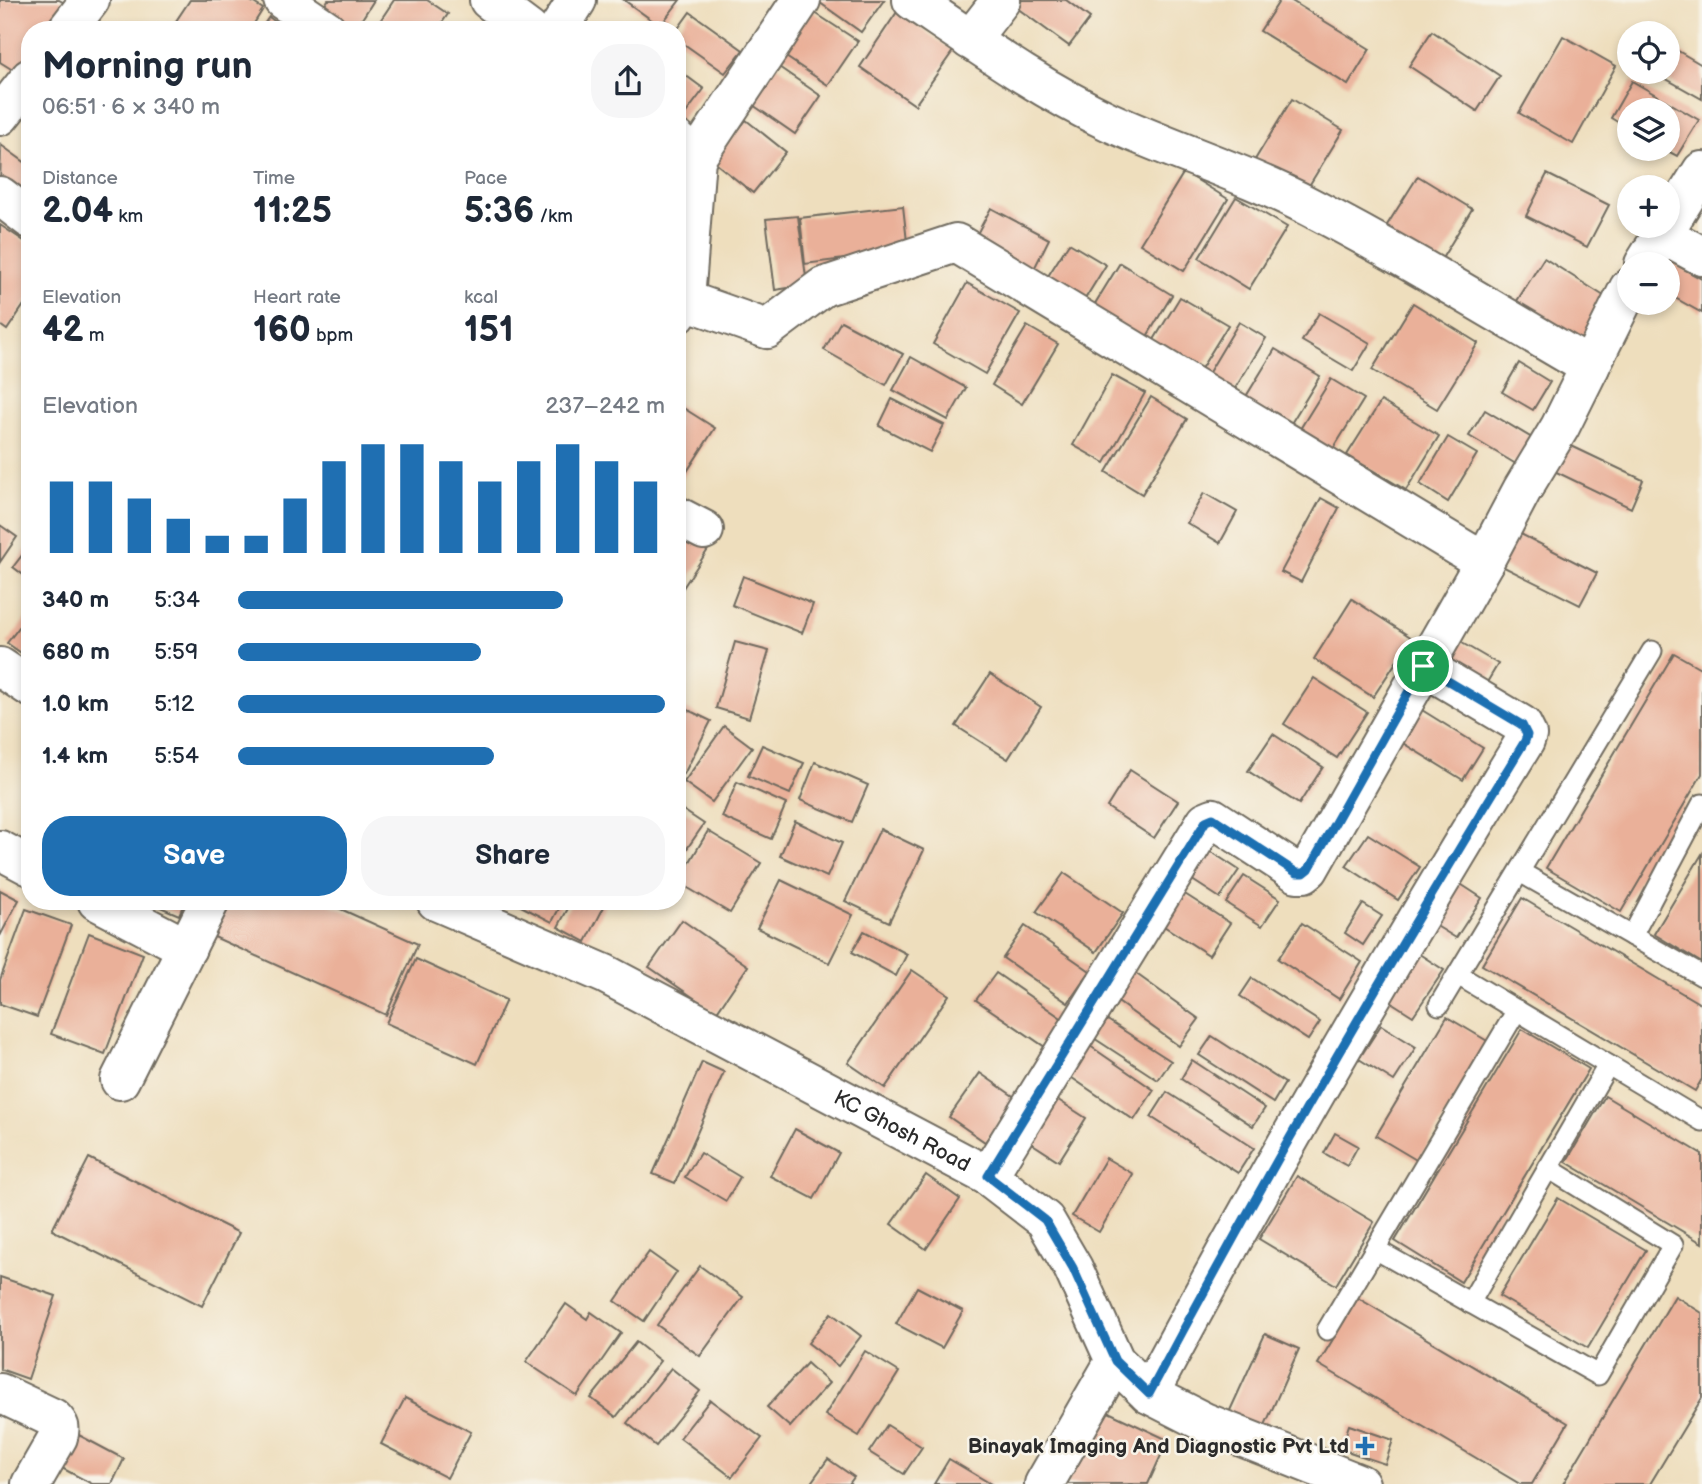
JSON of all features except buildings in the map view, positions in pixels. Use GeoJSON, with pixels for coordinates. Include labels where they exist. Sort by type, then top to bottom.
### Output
{"type":"FeatureCollection","features":[{"type":"Feature","properties":{"kind":"street"},"geometry":{"type":"LineString","coordinates":[[74,21],[90,0]]}},
{"type":"Feature","properties":{"kind":"street"},"geometry":{"type":"LineString","coordinates":[[283,0],[314,21]]}},
{"type":"Feature","properties":{"kind":"street"},"geometry":{"type":"LineString","coordinates":[[489,0],[517,21]]}},
{"type":"Feature","properties":{"kind":"street"},"geometry":{"type":"LineString","coordinates":[[564,21],[577,0]]}},
{"type":"Feature","properties":{"kind":"street"},"geometry":{"type":"LineString","coordinates":[[686,171],[687,149],[801,0]]}},
{"type":"Feature","properties":{"kind":"street"},"geometry":{"type":"LineString","coordinates":[[912,0],[1041,84],[1109,121],[1232,170],[1308,206],[1590,367]]}},
{"type":"Feature","properties":{"kind":"street"},"geometry":{"type":"LineString","coordinates":[[970,40],[1001,0]]}},
{"type":"Feature","properties":{"kind":"street"},"geometry":{"type":"LineString","coordinates":[[0,116],[21,89]]}},
{"type":"Feature","properties":{"kind":"street"},"geometry":{"type":"LineString","coordinates":[[1702,171],[1654,249],[1702,256]]}},
{"type":"Feature","properties":{"kind":"street"},"geometry":{"type":"LineString","coordinates":[[0,196],[21,212]]}},
{"type":"Feature","properties":{"kind":"street"},"geometry":{"type":"LineString","coordinates":[[686,305],[767,329],[823,287],[956,243],[1484,562]]}},
{"type":"Feature","properties":{"kind":"street"},"geometry":{"type":"LineString","coordinates":[[988,1176],[1206,821],[1213,818],[1297,873],[1304,873],[1309,869],[1484,562],[1521,490],[1560,427],[1617,313]]}},
{"type":"Feature","properties":{"kind":"street"},"geometry":{"type":"LineString","coordinates":[[1149,1394],[1232,1237],[1525,741],[1527,735],[1522,725],[1423,666]]}},
{"type":"Feature","properties":{"kind":"street"},"geometry":{"type":"LineString","coordinates":[[0,667],[21,681]]}},
{"type":"Feature","properties":{"kind":"street"},"geometry":{"type":"LineString","coordinates":[[0,850],[21,861]]}},
{"type":"Feature","properties":{"kind":"street"},"geometry":{"type":"LineString","coordinates":[[114,910],[187,948]]}},
{"type":"Feature","properties":{"kind":"street"},"geometry":{"type":"LineString","coordinates":[[121,1080],[206,910]]}},
{"type":"Feature","properties":{"kind":"street","name":"KC Ghosh Road"},"geometry":{"type":"LineString","coordinates":[[457,910],[605,974],[988,1176],[1045,1220],[1073,1268],[1115,1361],[1149,1394],[1204,1422],[1360,1484]]}},
{"type":"Feature","properties":{"kind":"street"},"geometry":{"type":"LineString","coordinates":[[1044,1484],[1115,1361]]}},
{"type":"Feature","properties":{"kind":"street"},"geometry":{"type":"LineString","coordinates":[[0,1393],[53,1418],[59,1424],[58,1437],[31,1484]]}},
{"type":"Feature","properties":{"kind":"lane"},"geometry":{"type":"LineString","coordinates":[[1439,1005],[1651,651]]}},
{"type":"Feature","properties":{"kind":"lane"},"geometry":{"type":"LineString","coordinates":[[1632,936],[1702,805]]}},
{"type":"Feature","properties":{"kind":"lane"},"geometry":{"type":"LineString","coordinates":[[1520,872],[1702,976]]}},
{"type":"Feature","properties":{"kind":"lane"},"geometry":{"type":"LineString","coordinates":[[1458,975],[1702,1121]]}},
{"type":"Feature","properties":{"kind":"lane"},"geometry":{"type":"LineString","coordinates":[[1327,1330],[1517,1010]]}},
{"type":"Feature","properties":{"kind":"lane"},"geometry":{"type":"LineString","coordinates":[[1470,1303],[1608,1065]]}},
{"type":"Feature","properties":{"kind":"lane"},"geometry":{"type":"LineString","coordinates":[[1375,1249],[1598,1375],[1673,1245],[1548,1168]]}},
{"type":"Feature","properties":{"kind":"place","name":"Binayak Imaging And Diagnostic Pvt Ltd"},"geometry":{"type":"Point","coordinates":[1365,1446]}},
{"type":"Feature","properties":{"kind":"route"},"geometry":{"type":"LineString","coordinates":[[1423,666],[1522,725],[1527,735],[1525,741],[1232,1237],[1149,1394],[1115,1361],[1073,1268],[1045,1220],[988,1176],[1206,821],[1213,818],[1297,873],[1304,873],[1309,869],[1423,666]]}}]}
